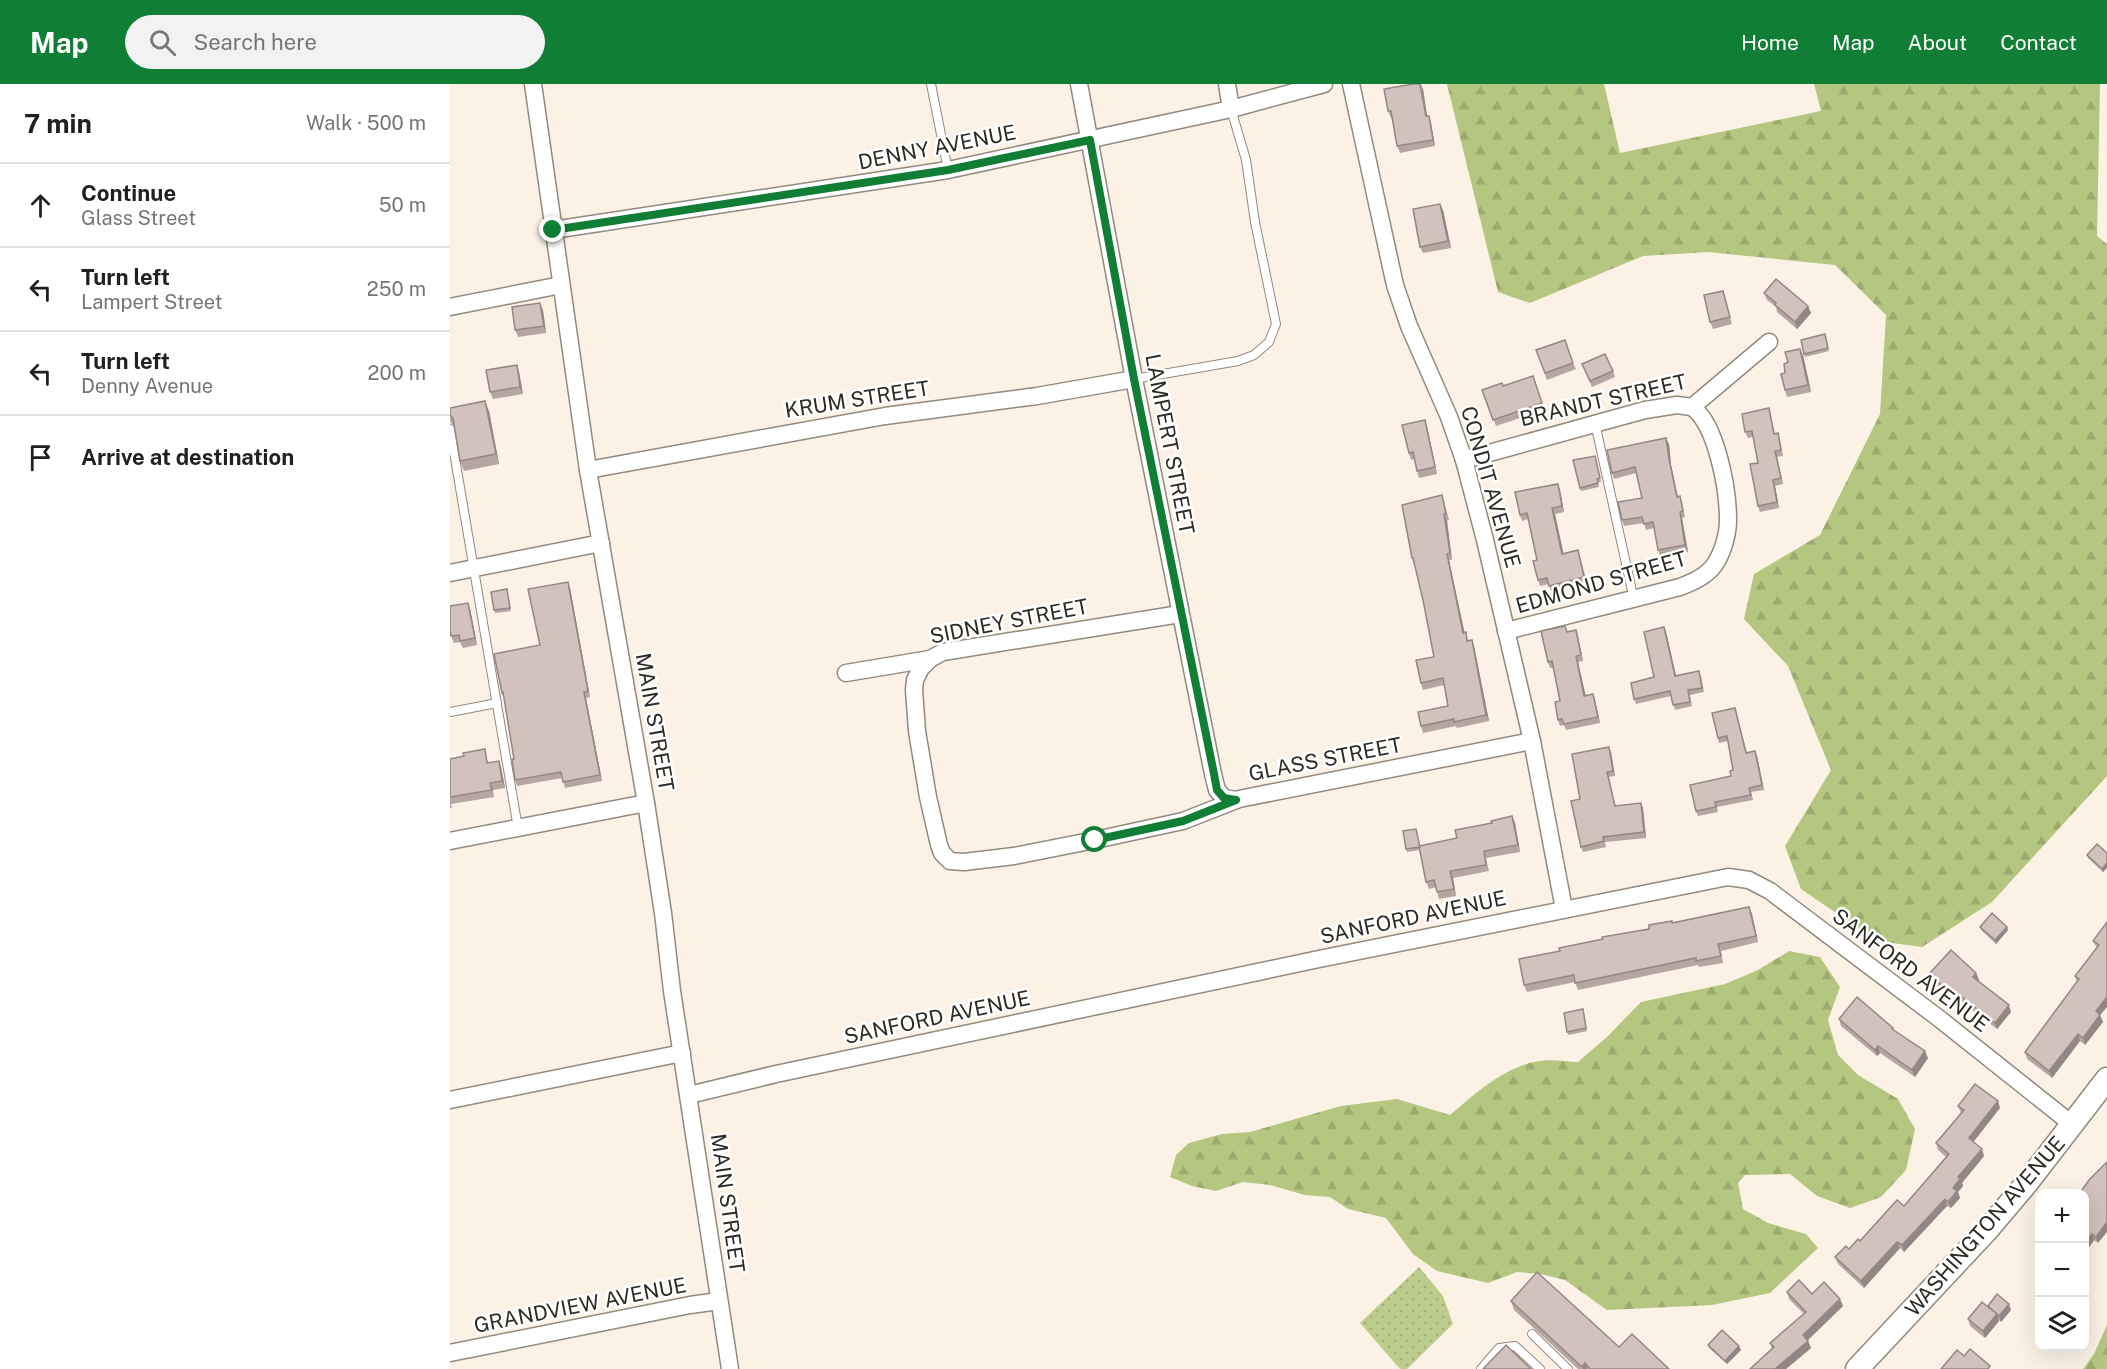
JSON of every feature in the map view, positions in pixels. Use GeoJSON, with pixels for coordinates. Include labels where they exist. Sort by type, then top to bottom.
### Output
{"type":"FeatureCollection","features":[{"type":"Feature","properties":{"kind":"main road","name":"WASHINGTON AVENUE"},"geometry":{"type":"LineString","coordinates":[[1857,1369],[1988,1228],[2073,1125],[2107,1079]]}},
{"type":"Feature","properties":{"kind":"street","name":"MAIN STREET"},"geometry":{"type":"LineString","coordinates":[[532,84],[588,470],[646,803],[672,991],[730,1369]]}},
{"type":"Feature","properties":{"kind":"street","name":"LAMPERT STREET"},"geometry":{"type":"LineString","coordinates":[[1079,84],[1134,379],[1217,790],[1224,798],[1236,800]]}},
{"type":"Feature","properties":{"kind":"street"},"geometry":{"type":"LineString","coordinates":[[1227,84],[1232,109]]}},
{"type":"Feature","properties":{"kind":"street","name":"DENNY AVENUE"},"geometry":{"type":"LineString","coordinates":[[553,230],[948,170],[1232,109],[1324,84]]}},
{"type":"Feature","properties":{"kind":"street","name":"CONDIT AVENUE"},"geometry":{"type":"LineString","coordinates":[[1350,84],[1395,285],[1409,326],[1449,417],[1464,460],[1532,741],[1564,909]]}},
{"type":"Feature","properties":{"kind":"street"},"geometry":{"type":"LineString","coordinates":[[450,307],[561,285]]}},
{"type":"Feature","properties":{"kind":"street","name":"BRANDT STREET"},"geometry":{"type":"LineString","coordinates":[[1464,460],[1646,410],[1677,405],[1692,407],[1769,342]]}},
{"type":"Feature","properties":{"kind":"street","name":"KRUM STREET"},"geometry":{"type":"LineString","coordinates":[[588,470],[885,416],[1037,396],[1134,379]]}},
{"type":"Feature","properties":{"kind":"street","name":"EDMOND STREET"},"geometry":{"type":"LineString","coordinates":[[1506,631],[1680,587],[1699,579],[1717,562],[1724,545],[1728,520],[1721,472],[1708,425],[1700,412],[1692,407]]}},
{"type":"Feature","properties":{"kind":"street"},"geometry":{"type":"LineString","coordinates":[[450,573],[601,543]]}},
{"type":"Feature","properties":{"kind":"street","name":"SIDNEY STREET"},"geometry":{"type":"LineString","coordinates":[[846,674],[930,659],[943,652],[1180,614]]}},
{"type":"Feature","properties":{"kind":"street","name":"GLASS STREET"},"geometry":{"type":"LineString","coordinates":[[930,659],[921,668],[915,680],[917,731],[939,845],[942,853],[950,861],[964,862],[1014,856],[1095,840],[1183,821],[1236,800],[1532,741]]}},
{"type":"Feature","properties":{"kind":"street"},"geometry":{"type":"LineString","coordinates":[[450,841],[646,803]]}},
{"type":"Feature","properties":{"kind":"street","name":"SANFORD AVENUE"},"geometry":{"type":"LineString","coordinates":[[689,1095],[776,1074],[1564,909],[1728,877],[1749,880],[1770,891],[1931,1013],[2073,1125]]}},
{"type":"Feature","properties":{"kind":"street"},"geometry":{"type":"LineString","coordinates":[[450,1100],[682,1053]]}},
{"type":"Feature","properties":{"kind":"street","name":"GRANDVIEW AVENUE"},"geometry":{"type":"LineString","coordinates":[[450,1353],[719,1301]]}},
{"type":"Feature","properties":{"kind":"lane"},"geometry":{"type":"LineString","coordinates":[[930,84],[948,170]]}},
{"type":"Feature","properties":{"kind":"lane"},"geometry":{"type":"LineString","coordinates":[[1134,379],[1238,361],[1254,355],[1269,342],[1276,324],[1255,222],[1246,160],[1232,109]]}},
{"type":"Feature","properties":{"kind":"lane"},"geometry":{"type":"LineString","coordinates":[[1595,423],[1634,600]]}},
{"type":"Feature","properties":{"kind":"lane"},"geometry":{"type":"LineString","coordinates":[[450,429],[518,828]]}},
{"type":"Feature","properties":{"kind":"lane"},"geometry":{"type":"LineString","coordinates":[[450,712],[497,703]]}},
{"type":"Feature","properties":{"kind":"lane"},"geometry":{"type":"LineString","coordinates":[[1532,1334],[1568,1369]]}},
{"type":"Feature","properties":{"kind":"lane"},"geometry":{"type":"LineString","coordinates":[[1481,1369],[1499,1348],[1515,1346],[1540,1369]]}},
{"type":"Feature","properties":{"kind":"green space"},"geometry":{"type":"Polygon","coordinates":[[[1447,84],[1604,84],[1620,153],[1821,111],[1814,84],[2100,84],[2097,236],[2107,244],[2107,776],[1992,902],[1922,947],[1877,941],[1801,889],[1785,846],[1831,770],[1788,666],[1744,619],[1754,574],[1820,535],[1880,414],[1886,315],[1835,265],[1708,252],[1643,256],[1530,303],[1498,292],[1447,84]]]}},
{"type":"Feature","properties":{"kind":"green space"},"geometry":{"type":"Polygon","coordinates":[[[1789,951],[1820,957],[1840,987],[1828,1020],[1838,1055],[1858,1075],[1898,1099],[1915,1129],[1906,1170],[1881,1197],[1850,1208],[1817,1196],[1790,1174],[1745,1175],[1738,1183],[1743,1209],[1768,1223],[1806,1234],[1818,1248],[1770,1293],[1712,1305],[1607,1310],[1565,1280],[1541,1274],[1517,1272],[1488,1283],[1437,1271],[1413,1254],[1386,1218],[1348,1209],[1330,1197],[1305,1195],[1270,1185],[1243,1182],[1216,1191],[1192,1186],[1170,1177],[1176,1155],[1189,1143],[1222,1134],[1250,1132],[1341,1106],[1397,1099],[1450,1115],[1492,1081],[1515,1068],[1545,1060],[1578,1062],[1608,1036],[1641,1002],[1725,984],[1758,970],[1789,951]]]}},
{"type":"Feature","properties":{"kind":"green space"},"geometry":{"type":"Polygon","coordinates":[[[1419,1267],[1443,1296],[1453,1324],[1407,1369],[1400,1369],[1360,1323],[1419,1267]]]}},
{"type":"Feature","properties":{"kind":"green space"},"geometry":{"type":"Polygon","coordinates":[[[2107,1325],[2107,1369],[2083,1369],[2094,1354],[2107,1325]]]}},
{"type":"Feature","properties":{"kind":"building"},"geometry":{"type":"Polygon","coordinates":[[[1420,84],[1433,140],[1397,146],[1391,111],[1388,111],[1384,89],[1420,84]]]}},
{"type":"Feature","properties":{"kind":"building"},"geometry":{"type":"Polygon","coordinates":[[[1440,204],[1448,241],[1420,247],[1413,209],[1440,204]]]}},
{"type":"Feature","properties":{"kind":"building"},"geometry":{"type":"Polygon","coordinates":[[[1776,279],[1808,306],[1795,322],[1764,293],[1776,279]]]}},
{"type":"Feature","properties":{"kind":"building"},"geometry":{"type":"Polygon","coordinates":[[[1723,291],[1730,317],[1710,322],[1704,295],[1723,291]]]}},
{"type":"Feature","properties":{"kind":"building"},"geometry":{"type":"Polygon","coordinates":[[[540,303],[544,326],[515,330],[512,307],[540,303]]]}},
{"type":"Feature","properties":{"kind":"building"},"geometry":{"type":"Polygon","coordinates":[[[1825,334],[1828,348],[1804,354],[1801,340],[1825,334]]]}},
{"type":"Feature","properties":{"kind":"building"},"geometry":{"type":"Polygon","coordinates":[[[1565,340],[1573,363],[1545,373],[1536,350],[1565,340]]]}},
{"type":"Feature","properties":{"kind":"building"},"geometry":{"type":"Polygon","coordinates":[[[1800,349],[1808,385],[1785,390],[1781,374],[1785,373],[1784,364],[1788,362],[1785,352],[1800,349]]]}},
{"type":"Feature","properties":{"kind":"building"},"geometry":{"type":"Polygon","coordinates":[[[1605,354],[1613,371],[1590,381],[1582,364],[1605,354]]]}},
{"type":"Feature","properties":{"kind":"building"},"geometry":{"type":"Polygon","coordinates":[[[517,365],[520,387],[490,392],[486,370],[517,365]]]}},
{"type":"Feature","properties":{"kind":"building"},"geometry":{"type":"Polygon","coordinates":[[[1533,376],[1542,403],[1493,420],[1482,390],[1533,376]]]}},
{"type":"Feature","properties":{"kind":"building"},"geometry":{"type":"Polygon","coordinates":[[[485,401],[496,454],[460,461],[450,408],[485,401]]]}},
{"type":"Feature","properties":{"kind":"building"},"geometry":{"type":"Polygon","coordinates":[[[1769,408],[1774,434],[1778,433],[1781,450],[1775,451],[1781,478],[1773,480],[1777,502],[1758,506],[1750,464],[1758,463],[1752,431],[1745,432],[1742,414],[1769,408]]]}},
{"type":"Feature","properties":{"kind":"building"},"geometry":{"type":"Polygon","coordinates":[[[1425,420],[1435,467],[1417,471],[1413,452],[1409,453],[1402,425],[1425,420]]]}},
{"type":"Feature","properties":{"kind":"building"},"geometry":{"type":"Polygon","coordinates":[[[1666,438],[1677,497],[1680,496],[1683,511],[1680,512],[1685,545],[1658,550],[1653,522],[1644,524],[1642,517],[1622,520],[1618,502],[1642,498],[1635,467],[1612,473],[1607,450],[1666,438]]]}},
{"type":"Feature","properties":{"kind":"building"},"geometry":{"type":"Polygon","coordinates":[[[1595,456],[1600,478],[1597,479],[1598,483],[1580,488],[1573,460],[1595,456]]]}},
{"type":"Feature","properties":{"kind":"building"},"geometry":{"type":"Polygon","coordinates":[[[1558,484],[1562,506],[1552,508],[1562,554],[1578,550],[1584,577],[1549,586],[1547,578],[1538,580],[1533,561],[1537,560],[1527,513],[1520,515],[1515,492],[1558,484]]]}},
{"type":"Feature","properties":{"kind":"building"},"geometry":{"type":"Polygon","coordinates":[[[1442,495],[1450,553],[1447,554],[1463,633],[1466,632],[1467,641],[1472,640],[1486,715],[1421,726],[1418,712],[1448,706],[1443,678],[1421,683],[1416,660],[1434,657],[1402,505],[1442,495]]]}},
{"type":"Feature","properties":{"kind":"building"},"geometry":{"type":"Polygon","coordinates":[[[568,582],[588,691],[584,692],[600,775],[563,782],[561,772],[515,780],[512,759],[514,759],[503,692],[494,654],[540,645],[528,589],[568,582]]]}},
{"type":"Feature","properties":{"kind":"building"},"geometry":{"type":"Polygon","coordinates":[[[507,589],[510,608],[494,610],[491,592],[507,589]]]}},
{"type":"Feature","properties":{"kind":"building"},"geometry":{"type":"Polygon","coordinates":[[[468,603],[475,638],[460,641],[459,635],[451,636],[450,606],[468,603]]]}},
{"type":"Feature","properties":{"kind":"building"},"geometry":{"type":"Polygon","coordinates":[[[1565,626],[1567,632],[1576,630],[1581,655],[1576,656],[1584,696],[1593,694],[1598,717],[1564,724],[1562,719],[1558,720],[1555,702],[1560,701],[1552,661],[1548,662],[1541,631],[1565,626]]]}},
{"type":"Feature","properties":{"kind":"building"},"geometry":{"type":"Polygon","coordinates":[[[1664,627],[1675,676],[1699,671],[1702,688],[1688,690],[1690,702],[1673,705],[1670,691],[1634,699],[1631,683],[1654,677],[1644,632],[1664,627]]]}},
{"type":"Feature","properties":{"kind":"building"},"geometry":{"type":"Polygon","coordinates":[[[1735,708],[1746,753],[1755,751],[1762,785],[1749,788],[1751,795],[1715,802],[1716,807],[1696,811],[1690,785],[1731,776],[1730,771],[1733,770],[1727,736],[1718,738],[1712,713],[1735,708]]]}},
{"type":"Feature","properties":{"kind":"building"},"geometry":{"type":"Polygon","coordinates":[[[1609,747],[1613,771],[1607,772],[1615,806],[1641,803],[1644,832],[1603,837],[1604,841],[1581,847],[1571,801],[1580,799],[1572,754],[1609,747]]]}},
{"type":"Feature","properties":{"kind":"building"},"geometry":{"type":"Polygon","coordinates":[[[485,749],[487,763],[499,761],[502,781],[490,783],[492,790],[450,797],[450,759],[464,756],[463,753],[485,749]]]}},
{"type":"Feature","properties":{"kind":"building"},"geometry":{"type":"Polygon","coordinates":[[[1512,816],[1518,845],[1484,851],[1486,865],[1450,871],[1454,889],[1437,892],[1434,880],[1426,882],[1419,846],[1457,838],[1455,830],[1492,823],[1491,821],[1512,816]]]}},
{"type":"Feature","properties":{"kind":"building"},"geometry":{"type":"Polygon","coordinates":[[[1416,829],[1420,847],[1406,849],[1403,831],[1416,829]]]}},
{"type":"Feature","properties":{"kind":"building"},"geometry":{"type":"Polygon","coordinates":[[[2097,844],[2107,853],[2107,863],[2102,869],[2087,855],[2097,844]]]}},
{"type":"Feature","properties":{"kind":"building"},"geometry":{"type":"Polygon","coordinates":[[[1749,907],[1756,936],[1718,944],[1721,956],[1696,961],[1696,958],[1575,983],[1574,975],[1524,985],[1519,959],[1560,951],[1559,948],[1603,939],[1602,937],[1649,929],[1649,925],[1672,921],[1672,923],[1749,907]]]}},
{"type":"Feature","properties":{"kind":"building"},"geometry":{"type":"Polygon","coordinates":[[[1992,913],[2007,927],[1995,940],[1980,927],[1992,913]]]}},
{"type":"Feature","properties":{"kind":"building"},"geometry":{"type":"Polygon","coordinates":[[[2107,922],[2107,997],[2096,1011],[2100,1015],[2083,1038],[2078,1034],[2049,1071],[2025,1052],[2079,979],[2075,976],[2099,945],[2093,941],[2107,922]]]}},
{"type":"Feature","properties":{"kind":"building"},"geometry":{"type":"Polygon","coordinates":[[[1951,950],[1976,973],[1973,977],[2009,1005],[1995,1023],[1958,994],[1955,997],[1929,974],[1951,950]]]}},
{"type":"Feature","properties":{"kind":"building"},"geometry":{"type":"Polygon","coordinates":[[[1857,997],[1892,1029],[1925,1051],[1912,1070],[1878,1046],[1875,1050],[1839,1019],[1857,997]]]}},
{"type":"Feature","properties":{"kind":"building"},"geometry":{"type":"Polygon","coordinates":[[[1583,1009],[1586,1028],[1567,1032],[1564,1013],[1583,1009]]]}},
{"type":"Feature","properties":{"kind":"building"},"geometry":{"type":"Polygon","coordinates":[[[1975,1084],[1998,1101],[1969,1138],[1982,1149],[1958,1177],[1960,1179],[1953,1188],[1957,1191],[1948,1202],[1945,1199],[1902,1245],[1897,1242],[1861,1281],[1835,1257],[1846,1246],[1849,1249],[1858,1239],[1860,1241],[1897,1200],[1904,1206],[1949,1154],[1936,1143],[1964,1110],[1958,1106],[1975,1084]]]}},
{"type":"Feature","properties":{"kind":"building"},"geometry":{"type":"Polygon","coordinates":[[[2107,1162],[2107,1222],[2096,1237],[2092,1234],[2089,1238],[2089,1189],[2083,1189],[2107,1162]]]}},
{"type":"Feature","properties":{"kind":"building"},"geometry":{"type":"Polygon","coordinates":[[[1537,1272],[1619,1347],[1632,1334],[1669,1369],[1590,1369],[1585,1363],[1582,1367],[1511,1301],[1537,1272]]]}},
{"type":"Feature","properties":{"kind":"building"},"geometry":{"type":"Polygon","coordinates":[[[1799,1280],[1812,1294],[1824,1282],[1840,1299],[1803,1335],[1808,1341],[1775,1369],[1750,1369],[1774,1347],[1770,1343],[1806,1312],[1787,1292],[1799,1280]]]}},
{"type":"Feature","properties":{"kind":"building"},"geometry":{"type":"Polygon","coordinates":[[[1997,1294],[2009,1304],[1999,1316],[1988,1306],[1997,1294]]]}},
{"type":"Feature","properties":{"kind":"building"},"geometry":{"type":"Polygon","coordinates":[[[1982,1302],[1997,1314],[1983,1331],[1968,1319],[1982,1302]]]}},
{"type":"Feature","properties":{"kind":"building"},"geometry":{"type":"Polygon","coordinates":[[[1722,1330],[1739,1346],[1725,1361],[1708,1345],[1722,1330]]]}},
{"type":"Feature","properties":{"kind":"building"},"geometry":{"type":"Polygon","coordinates":[[[1506,1345],[1531,1369],[1483,1369],[1506,1345]]]}},
{"type":"Feature","properties":{"kind":"building"},"geometry":{"type":"Polygon","coordinates":[[[1970,1349],[1990,1366],[1988,1369],[1941,1369],[1957,1350],[1964,1356],[1970,1349]]]}},
{"type":"Feature","properties":{"kind":"route"},"geometry":{"type":"LineString","coordinates":[[553,230],[948,170],[1090,140],[1134,379],[1217,790],[1224,798],[1236,800],[1183,821],[1095,840]]}}]}
